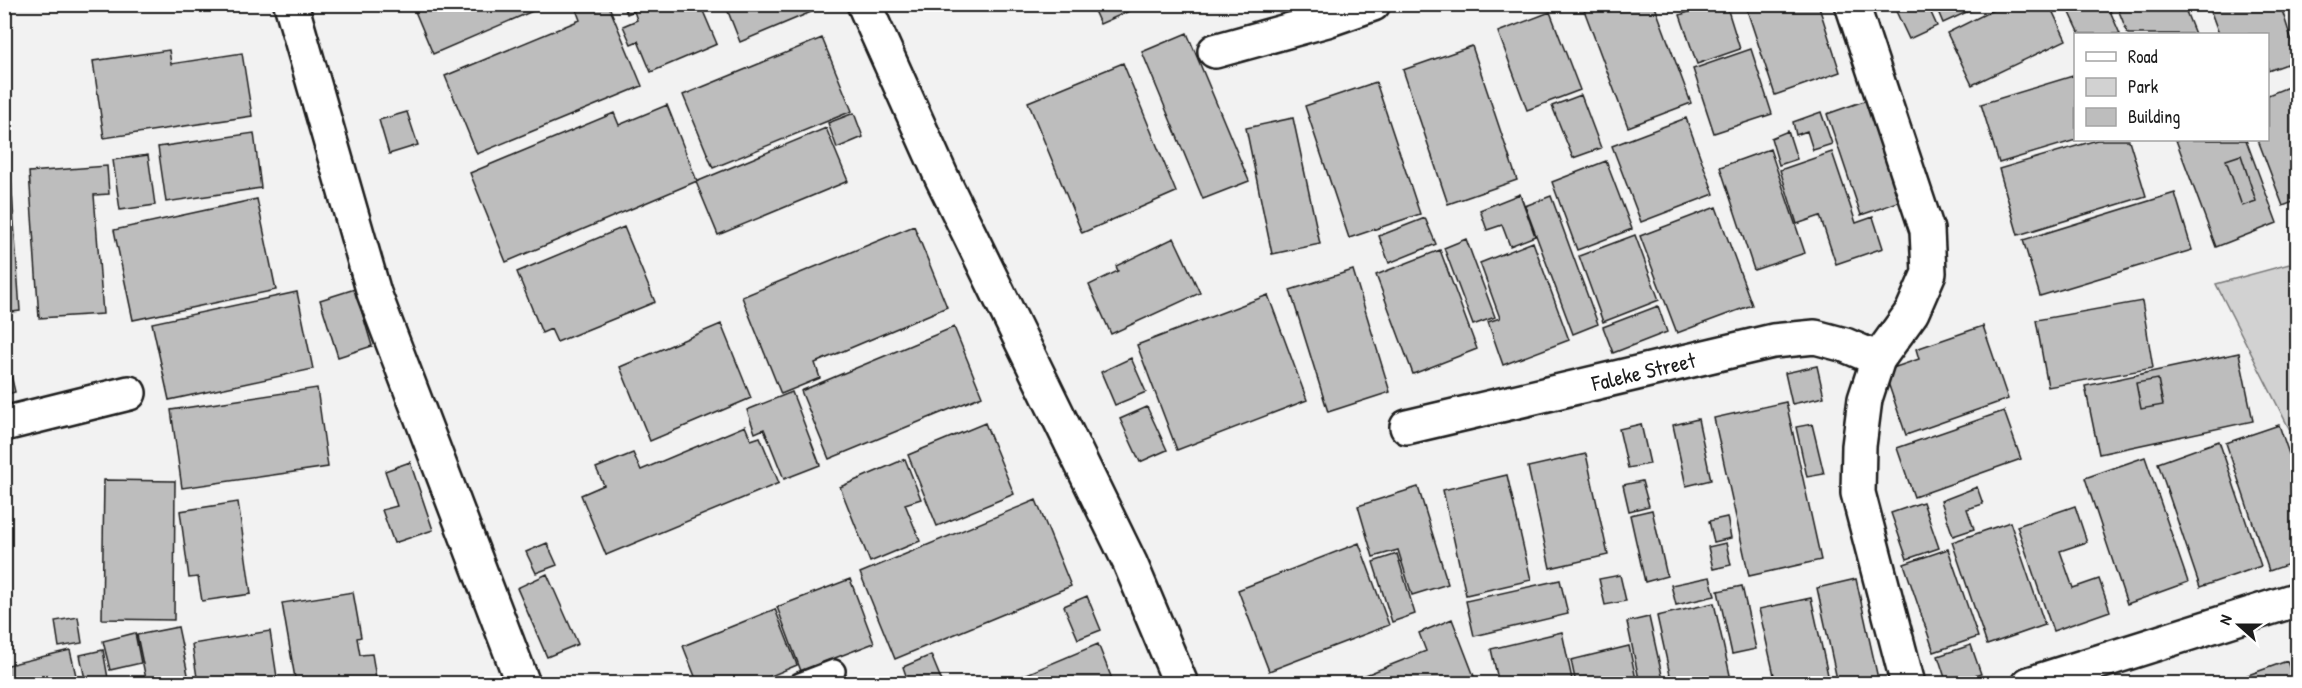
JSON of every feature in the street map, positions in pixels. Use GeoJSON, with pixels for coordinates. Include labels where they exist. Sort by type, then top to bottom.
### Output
{"type":"FeatureCollection","features":[{"type":"Feature","properties":{"kind":"street"},"geometry":{"type":"LineString","coordinates":[[291,4],[374,293],[524,684]]}},
{"type":"Feature","properties":{"kind":"street"},"geometry":{"type":"LineString","coordinates":[[864,4],[942,178],[1130,563],[1181,684]]}},
{"type":"Feature","properties":{"kind":"street"},"geometry":{"type":"LineString","coordinates":[[1215,51],[1327,20],[1373,4]]}},
{"type":"Feature","properties":{"kind":"street"},"geometry":{"type":"LineString","coordinates":[[1852,4],[1927,230],[1929,273],[1912,312],[1878,359],[1865,399],[1859,446],[1858,493],[1908,684]]}},
{"type":"Feature","properties":{"kind":"street","name":"Faleke Street"},"geometry":{"type":"LineString","coordinates":[[1407,427],[1773,341],[1815,338],[1845,345],[1878,359]]}},
{"type":"Feature","properties":{"kind":"street"},"geometry":{"type":"LineString","coordinates":[[4,424],[129,393]]}},
{"type":"Feature","properties":{"kind":"street"},"geometry":{"type":"LineString","coordinates":[[2029,684],[2298,599]]}},
{"type":"Feature","properties":{"kind":"lane"},"geometry":{"type":"LineString","coordinates":[[800,684],[834,671]]}},
{"type":"Feature","properties":{"kind":"green space"},"geometry":{"type":"Polygon","coordinates":[[[2298,262],[2297,444],[2216,284],[2298,262]]]}},
{"type":"Feature","properties":{"kind":"building"},"geometry":{"type":"Polygon","coordinates":[[[412,4],[549,4],[433,54],[412,4]]]}},
{"type":"Feature","properties":{"kind":"building"},"geometry":{"type":"Polygon","coordinates":[[[574,4],[608,4],[642,86],[477,154],[445,76],[580,20],[574,4]]]}},
{"type":"Feature","properties":{"kind":"building"},"geometry":{"type":"Polygon","coordinates":[[[623,4],[700,4],[717,44],[651,72],[638,41],[631,44],[623,26],[637,20],[634,11],[627,14],[623,4]]]}},
{"type":"Feature","properties":{"kind":"building"},"geometry":{"type":"Polygon","coordinates":[[[725,4],[822,4],[823,7],[740,42],[725,4]]]}},
{"type":"Feature","properties":{"kind":"building"},"geometry":{"type":"Polygon","coordinates":[[[1091,4],[1145,4],[1100,24],[1091,4]]]}},
{"type":"Feature","properties":{"kind":"building"},"geometry":{"type":"Polygon","coordinates":[[[1598,4],[1654,4],[1691,103],[1628,127],[1584,10],[1598,4]]]}},
{"type":"Feature","properties":{"kind":"building"},"geometry":{"type":"Polygon","coordinates":[[[1711,4],[1726,4],[1740,49],[1697,64],[1680,15],[1711,4]]]}},
{"type":"Feature","properties":{"kind":"building"},"geometry":{"type":"Polygon","coordinates":[[[1745,4],[1818,4],[1840,72],[1775,95],[1745,4]]]}},
{"type":"Feature","properties":{"kind":"building"},"geometry":{"type":"Polygon","coordinates":[[[1901,4],[1927,4],[1937,26],[1909,39],[1894,7],[1901,4]]]}},
{"type":"Feature","properties":{"kind":"building"},"geometry":{"type":"Polygon","coordinates":[[[1935,4],[1984,4],[1943,23],[1935,4]]]}},
{"type":"Feature","properties":{"kind":"building"},"geometry":{"type":"Polygon","coordinates":[[[2005,4],[2049,4],[2066,40],[1972,85],[1947,33],[2005,4]]]}},
{"type":"Feature","properties":{"kind":"building"},"geometry":{"type":"Polygon","coordinates":[[[2066,4],[2107,4],[2120,33],[2080,33],[2066,4]]]}},
{"type":"Feature","properties":{"kind":"building"},"geometry":{"type":"Polygon","coordinates":[[[2116,4],[2183,4],[2195,33],[2128,33],[2116,4]]]}},
{"type":"Feature","properties":{"kind":"building"},"geometry":{"type":"Polygon","coordinates":[[[2208,4],[2280,4],[2298,60],[2269,71],[2269,33],[2219,33],[2208,4]]]}},
{"type":"Feature","properties":{"kind":"building"},"geometry":{"type":"Polygon","coordinates":[[[1550,12],[1580,90],[1527,110],[1498,32],[1550,12]]]}},
{"type":"Feature","properties":{"kind":"building"},"geometry":{"type":"Polygon","coordinates":[[[1187,33],[1249,181],[1203,199],[1142,52],[1187,33]]]}},
{"type":"Feature","properties":{"kind":"building"},"geometry":{"type":"Polygon","coordinates":[[[822,38],[852,111],[713,168],[683,95],[822,38]]]}},
{"type":"Feature","properties":{"kind":"building"},"geometry":{"type":"Polygon","coordinates":[[[1472,46],[1517,180],[1448,204],[1403,70],[1472,46]]]}},
{"type":"Feature","properties":{"kind":"building"},"geometry":{"type":"Polygon","coordinates":[[[1751,49],[1772,114],[1714,133],[1693,69],[1751,49]]]}},
{"type":"Feature","properties":{"kind":"building"},"geometry":{"type":"Polygon","coordinates":[[[169,50],[171,64],[242,53],[252,116],[104,138],[93,61],[169,50]]]}},
{"type":"Feature","properties":{"kind":"building"},"geometry":{"type":"Polygon","coordinates":[[[1123,63],[1176,192],[1082,233],[1028,102],[1123,63]]]}},
{"type":"Feature","properties":{"kind":"building"},"geometry":{"type":"Polygon","coordinates":[[[2074,76],[2074,141],[1999,163],[1981,104],[2074,76]]]}},
{"type":"Feature","properties":{"kind":"building"},"geometry":{"type":"Polygon","coordinates":[[[1376,82],[1420,214],[1349,238],[1305,106],[1376,82]]]}},
{"type":"Feature","properties":{"kind":"building"},"geometry":{"type":"Polygon","coordinates":[[[2298,83],[2298,200],[2283,206],[2258,141],[2269,141],[2269,95],[2298,83]]]}},
{"type":"Feature","properties":{"kind":"building"},"geometry":{"type":"Polygon","coordinates":[[[1581,95],[1601,148],[1573,158],[1552,106],[1581,95]]]}},
{"type":"Feature","properties":{"kind":"building"},"geometry":{"type":"Polygon","coordinates":[[[1867,100],[1901,201],[1861,215],[1827,114],[1867,100]]]}},
{"type":"Feature","properties":{"kind":"building"},"geometry":{"type":"Polygon","coordinates":[[[667,105],[697,181],[506,262],[470,173],[614,113],[619,125],[667,105]]]}},
{"type":"Feature","properties":{"kind":"building"},"geometry":{"type":"Polygon","coordinates":[[[407,112],[418,145],[389,154],[379,120],[407,112]]]}},
{"type":"Feature","properties":{"kind":"building"},"geometry":{"type":"Polygon","coordinates":[[[1821,112],[1832,144],[1813,150],[1807,131],[1796,135],[1793,122],[1821,112]]]}},
{"type":"Feature","properties":{"kind":"building"},"geometry":{"type":"Polygon","coordinates":[[[854,113],[863,137],[837,148],[828,123],[854,113]]]}},
{"type":"Feature","properties":{"kind":"building"},"geometry":{"type":"Polygon","coordinates":[[[1293,118],[1320,244],[1272,254],[1246,128],[1293,118]]]}},
{"type":"Feature","properties":{"kind":"building"},"geometry":{"type":"Polygon","coordinates":[[[1686,118],[1714,194],[1641,222],[1612,146],[1686,118]]]}},
{"type":"Feature","properties":{"kind":"building"},"geometry":{"type":"Polygon","coordinates":[[[826,128],[848,181],[718,235],[696,182],[826,128]]]}},
{"type":"Feature","properties":{"kind":"building"},"geometry":{"type":"Polygon","coordinates":[[[1788,131],[1797,159],[1779,165],[1771,138],[1788,131]]]}},
{"type":"Feature","properties":{"kind":"building"},"geometry":{"type":"Polygon","coordinates":[[[254,133],[261,188],[166,202],[158,147],[254,133]]]}},
{"type":"Feature","properties":{"kind":"building"},"geometry":{"type":"Polygon","coordinates":[[[2094,141],[2129,141],[2146,196],[2018,235],[1999,169],[2094,141]]]}},
{"type":"Feature","properties":{"kind":"building"},"geometry":{"type":"Polygon","coordinates":[[[2176,141],[2246,141],[2277,223],[2216,247],[2176,141]],[[2241,155],[2226,160],[2242,206],[2256,201],[2241,155]]]}},
{"type":"Feature","properties":{"kind":"building"},"geometry":{"type":"Polygon","coordinates":[[[1770,149],[1805,253],[1754,270],[1720,167],[1770,149]]]}},
{"type":"Feature","properties":{"kind":"building"},"geometry":{"type":"Polygon","coordinates":[[[1832,152],[1856,223],[1873,217],[1883,248],[1836,264],[1820,216],[1797,224],[1780,170],[1832,152]]]}},
{"type":"Feature","properties":{"kind":"building"},"geometry":{"type":"Polygon","coordinates":[[[148,155],[155,205],[120,210],[113,160],[148,155]]]}},
{"type":"Feature","properties":{"kind":"building"},"geometry":{"type":"Polygon","coordinates":[[[2241,155],[2256,201],[2242,206],[2226,160],[2241,155]]]}},
{"type":"Feature","properties":{"kind":"building"},"geometry":{"type":"Polygon","coordinates":[[[1606,161],[1632,229],[1577,250],[1552,182],[1606,161]]]}},
{"type":"Feature","properties":{"kind":"building"},"geometry":{"type":"Polygon","coordinates":[[[107,166],[109,194],[94,195],[103,314],[39,318],[29,172],[107,166]]]}},
{"type":"Feature","properties":{"kind":"building"},"geometry":{"type":"Polygon","coordinates":[[[11,177],[20,311],[4,313],[4,178],[11,177]]]}},
{"type":"Feature","properties":{"kind":"building"},"geometry":{"type":"Polygon","coordinates":[[[2175,193],[2192,250],[2040,296],[2023,240],[2175,193]]]}},
{"type":"Feature","properties":{"kind":"building"},"geometry":{"type":"Polygon","coordinates":[[[1520,194],[1535,236],[1510,246],[1502,225],[1487,230],[1480,210],[1520,194]]]}},
{"type":"Feature","properties":{"kind":"building"},"geometry":{"type":"Polygon","coordinates":[[[1551,196],[1598,324],[1573,334],[1525,206],[1551,196]]]}},
{"type":"Feature","properties":{"kind":"building"},"geometry":{"type":"Polygon","coordinates":[[[257,199],[276,290],[133,320],[114,230],[257,199]]]}},
{"type":"Feature","properties":{"kind":"building"},"geometry":{"type":"Polygon","coordinates":[[[1716,207],[1752,305],[1677,333],[1640,236],[1716,207]]]}},
{"type":"Feature","properties":{"kind":"building"},"geometry":{"type":"Polygon","coordinates":[[[1425,218],[1436,244],[1389,263],[1379,236],[1425,218]]]}},
{"type":"Feature","properties":{"kind":"building"},"geometry":{"type":"Polygon","coordinates":[[[914,226],[947,307],[815,363],[820,378],[781,394],[742,297],[914,226]]]}},
{"type":"Feature","properties":{"kind":"building"},"geometry":{"type":"Polygon","coordinates":[[[624,227],[655,302],[557,342],[551,329],[542,333],[517,272],[624,227]]]}},
{"type":"Feature","properties":{"kind":"building"},"geometry":{"type":"Polygon","coordinates":[[[1635,235],[1659,300],[1603,322],[1579,256],[1635,235]]]}},
{"type":"Feature","properties":{"kind":"building"},"geometry":{"type":"Polygon","coordinates":[[[1174,238],[1200,293],[1111,334],[1089,285],[1118,271],[1116,266],[1174,238]]]}},
{"type":"Feature","properties":{"kind":"building"},"geometry":{"type":"Polygon","coordinates":[[[1466,239],[1495,317],[1473,325],[1444,248],[1466,239]]]}},
{"type":"Feature","properties":{"kind":"building"},"geometry":{"type":"Polygon","coordinates":[[[1533,242],[1569,340],[1503,365],[1488,322],[1500,318],[1480,263],[1533,242]]]}},
{"type":"Feature","properties":{"kind":"building"},"geometry":{"type":"Polygon","coordinates":[[[1440,250],[1477,349],[1413,374],[1376,275],[1440,250]]]}},
{"type":"Feature","properties":{"kind":"building"},"geometry":{"type":"Polygon","coordinates":[[[1353,270],[1390,392],[1328,412],[1290,290],[1353,270]]]}},
{"type":"Feature","properties":{"kind":"building"},"geometry":{"type":"Polygon","coordinates":[[[355,289],[372,346],[338,357],[320,300],[355,289]]]}},
{"type":"Feature","properties":{"kind":"building"},"geometry":{"type":"Polygon","coordinates":[[[297,292],[313,369],[169,400],[152,323],[297,292]]]}},
{"type":"Feature","properties":{"kind":"building"},"geometry":{"type":"Polygon","coordinates":[[[1268,295],[1307,400],[1177,450],[1137,345],[1268,295]]]}},
{"type":"Feature","properties":{"kind":"building"},"geometry":{"type":"Polygon","coordinates":[[[2142,301],[2153,368],[2048,387],[2036,320],[2142,301]]]}},
{"type":"Feature","properties":{"kind":"building"},"geometry":{"type":"Polygon","coordinates":[[[1658,306],[1667,332],[1613,353],[1603,327],[1658,306]]]}},
{"type":"Feature","properties":{"kind":"building"},"geometry":{"type":"Polygon","coordinates":[[[721,324],[751,398],[650,441],[620,367],[721,324]]]}},
{"type":"Feature","properties":{"kind":"building"},"geometry":{"type":"Polygon","coordinates":[[[1983,326],[2008,399],[1906,435],[1884,371],[1919,359],[1916,349],[1983,326]]]}},
{"type":"Feature","properties":{"kind":"building"},"geometry":{"type":"Polygon","coordinates":[[[954,327],[982,396],[829,459],[801,391],[954,327]]]}},
{"type":"Feature","properties":{"kind":"building"},"geometry":{"type":"Polygon","coordinates":[[[2239,353],[2253,421],[2099,454],[2085,386],[2239,353]],[[2158,379],[2136,383],[2141,409],[2163,405],[2158,379]]]}},
{"type":"Feature","properties":{"kind":"building"},"geometry":{"type":"Polygon","coordinates":[[[7,358],[15,392],[4,395],[4,359],[7,358]]]}},
{"type":"Feature","properties":{"kind":"building"},"geometry":{"type":"Polygon","coordinates":[[[1131,358],[1146,392],[1115,405],[1101,372],[1131,358]]]}},
{"type":"Feature","properties":{"kind":"building"},"geometry":{"type":"Polygon","coordinates":[[[1817,366],[1824,397],[1792,404],[1785,373],[1817,366]]]}},
{"type":"Feature","properties":{"kind":"building"},"geometry":{"type":"Polygon","coordinates":[[[2158,379],[2163,405],[2141,409],[2136,383],[2158,379]]]}},
{"type":"Feature","properties":{"kind":"building"},"geometry":{"type":"Polygon","coordinates":[[[317,388],[328,467],[182,488],[171,410],[317,388]]]}},
{"type":"Feature","properties":{"kind":"building"},"geometry":{"type":"Polygon","coordinates":[[[792,392],[820,465],[784,479],[764,429],[755,433],[747,410],[792,392]]]}},
{"type":"Feature","properties":{"kind":"building"},"geometry":{"type":"Polygon","coordinates":[[[1786,402],[1821,560],[1749,576],[1714,418],[1786,402]]]}},
{"type":"Feature","properties":{"kind":"building"},"geometry":{"type":"Polygon","coordinates":[[[1147,407],[1167,450],[1140,462],[1120,419],[1147,407]]]}},
{"type":"Feature","properties":{"kind":"building"},"geometry":{"type":"Polygon","coordinates":[[[2004,411],[2021,459],[1914,497],[1897,448],[2004,411]]]}},
{"type":"Feature","properties":{"kind":"building"},"geometry":{"type":"Polygon","coordinates":[[[1698,419],[1711,480],[1686,486],[1673,425],[1698,419]]]}},
{"type":"Feature","properties":{"kind":"building"},"geometry":{"type":"Polygon","coordinates":[[[985,423],[1014,494],[937,526],[908,455],[985,423]]]}},
{"type":"Feature","properties":{"kind":"building"},"geometry":{"type":"Polygon","coordinates":[[[1641,424],[1650,464],[1628,468],[1619,429],[1641,424]]]}},
{"type":"Feature","properties":{"kind":"building"},"geometry":{"type":"Polygon","coordinates":[[[1812,424],[1824,474],[1807,477],[1796,427],[1812,424]]]}},
{"type":"Feature","properties":{"kind":"building"},"geometry":{"type":"Polygon","coordinates":[[[2279,425],[2298,480],[2298,561],[2269,571],[2226,443],[2279,425]]]}},
{"type":"Feature","properties":{"kind":"building"},"geometry":{"type":"Polygon","coordinates":[[[745,426],[751,440],[760,437],[779,483],[606,555],[581,495],[604,485],[596,468],[633,453],[641,470],[745,426]]]}},
{"type":"Feature","properties":{"kind":"building"},"geometry":{"type":"Polygon","coordinates":[[[2219,441],[2261,566],[2200,587],[2158,463],[2219,441]]]}},
{"type":"Feature","properties":{"kind":"building"},"geometry":{"type":"Polygon","coordinates":[[[1586,454],[1608,555],[1550,568],[1528,467],[1586,454]]]}},
{"type":"Feature","properties":{"kind":"building"},"geometry":{"type":"Polygon","coordinates":[[[2145,457],[2188,582],[2127,604],[2085,478],[2145,457]]]}},
{"type":"Feature","properties":{"kind":"building"},"geometry":{"type":"Polygon","coordinates":[[[905,459],[921,499],[905,504],[920,541],[870,562],[840,487],[905,459]]]}},
{"type":"Feature","properties":{"kind":"building"},"geometry":{"type":"Polygon","coordinates":[[[410,462],[433,530],[394,543],[382,510],[397,506],[385,471],[410,462]]]}},
{"type":"Feature","properties":{"kind":"building"},"geometry":{"type":"Polygon","coordinates":[[[1507,475],[1531,580],[1466,595],[1443,490],[1507,475]]]}},
{"type":"Feature","properties":{"kind":"building"},"geometry":{"type":"Polygon","coordinates":[[[104,480],[175,481],[174,620],[102,619],[104,480]]]}},
{"type":"Feature","properties":{"kind":"building"},"geometry":{"type":"Polygon","coordinates":[[[1642,481],[1649,506],[1629,511],[1623,485],[1642,481]]]}},
{"type":"Feature","properties":{"kind":"building"},"geometry":{"type":"Polygon","coordinates":[[[1418,487],[1448,584],[1412,595],[1398,550],[1373,557],[1358,506],[1418,487]]]}},
{"type":"Feature","properties":{"kind":"building"},"geometry":{"type":"Polygon","coordinates":[[[1977,487],[1983,504],[1967,509],[1974,529],[1953,536],[1941,501],[1977,487]]]}},
{"type":"Feature","properties":{"kind":"building"},"geometry":{"type":"Polygon","coordinates":[[[1036,500],[1071,586],[895,659],[860,573],[1036,500]]]}},
{"type":"Feature","properties":{"kind":"building"},"geometry":{"type":"Polygon","coordinates":[[[238,502],[251,594],[202,601],[198,577],[189,578],[180,511],[238,502]]]}},
{"type":"Feature","properties":{"kind":"building"},"geometry":{"type":"Polygon","coordinates":[[[1923,502],[1939,548],[1907,559],[1891,513],[1923,502]]]}},
{"type":"Feature","properties":{"kind":"building"},"geometry":{"type":"Polygon","coordinates":[[[2075,506],[2087,542],[2060,551],[2073,588],[2099,579],[2110,611],[2053,631],[2017,526],[2075,506]]]}},
{"type":"Feature","properties":{"kind":"building"},"geometry":{"type":"Polygon","coordinates":[[[1652,510],[1667,576],[1645,582],[1630,515],[1652,510]]]}},
{"type":"Feature","properties":{"kind":"building"},"geometry":{"type":"Polygon","coordinates":[[[1727,517],[1731,538],[1714,542],[1709,521],[1727,517]]]}},
{"type":"Feature","properties":{"kind":"building"},"geometry":{"type":"Polygon","coordinates":[[[2010,522],[2045,625],[1987,645],[1952,542],[2010,522]]]}},
{"type":"Feature","properties":{"kind":"building"},"geometry":{"type":"Polygon","coordinates":[[[547,543],[557,565],[536,573],[526,552],[547,543]]]}},
{"type":"Feature","properties":{"kind":"building"},"geometry":{"type":"Polygon","coordinates":[[[1359,543],[1389,625],[1269,671],[1238,590],[1359,543]]]}},
{"type":"Feature","properties":{"kind":"building"},"geometry":{"type":"Polygon","coordinates":[[[1726,543],[1731,565],[1713,569],[1708,547],[1726,543]]]}},
{"type":"Feature","properties":{"kind":"building"},"geometry":{"type":"Polygon","coordinates":[[[1948,549],[1978,637],[1934,652],[1904,564],[1948,549]]]}},
{"type":"Feature","properties":{"kind":"building"},"geometry":{"type":"Polygon","coordinates":[[[1397,554],[1415,614],[1392,622],[1373,562],[1397,554]]]}},
{"type":"Feature","properties":{"kind":"building"},"geometry":{"type":"Polygon","coordinates":[[[547,574],[578,644],[547,657],[517,588],[547,574]]]}},
{"type":"Feature","properties":{"kind":"building"},"geometry":{"type":"Polygon","coordinates":[[[1620,575],[1626,601],[1605,605],[1599,579],[1620,575]]]}},
{"type":"Feature","properties":{"kind":"building"},"geometry":{"type":"Polygon","coordinates":[[[1710,577],[1715,596],[1676,605],[1671,585],[1710,577]]]}},
{"type":"Feature","properties":{"kind":"building"},"geometry":{"type":"Polygon","coordinates":[[[850,579],[874,643],[801,671],[777,607],[850,579]]]}},
{"type":"Feature","properties":{"kind":"building"},"geometry":{"type":"Polygon","coordinates":[[[1856,579],[1878,684],[1838,684],[1817,588],[1856,579]]]}},
{"type":"Feature","properties":{"kind":"building"},"geometry":{"type":"Polygon","coordinates":[[[1560,580],[1568,614],[1474,636],[1466,601],[1560,580]]]}},
{"type":"Feature","properties":{"kind":"building"},"geometry":{"type":"Polygon","coordinates":[[[1742,586],[1756,649],[1732,654],[1718,591],[1742,586]]]}},
{"type":"Feature","properties":{"kind":"building"},"geometry":{"type":"Polygon","coordinates":[[[353,592],[361,637],[357,638],[360,655],[372,654],[377,684],[296,684],[282,603],[353,592]]]}},
{"type":"Feature","properties":{"kind":"building"},"geometry":{"type":"Polygon","coordinates":[[[1087,596],[1101,630],[1078,639],[1064,606],[1087,596]]]}},
{"type":"Feature","properties":{"kind":"building"},"geometry":{"type":"Polygon","coordinates":[[[1811,598],[1830,684],[1776,684],[1759,609],[1811,598]]]}},
{"type":"Feature","properties":{"kind":"building"},"geometry":{"type":"Polygon","coordinates":[[[1714,603],[1732,684],[1672,684],[1657,616],[1714,603]]]}},
{"type":"Feature","properties":{"kind":"building"},"geometry":{"type":"Polygon","coordinates":[[[775,609],[797,665],[752,684],[698,684],[683,646],[775,609]]]}},
{"type":"Feature","properties":{"kind":"building"},"geometry":{"type":"Polygon","coordinates":[[[78,617],[82,643],[59,647],[55,621],[78,617]]]}},
{"type":"Feature","properties":{"kind":"building"},"geometry":{"type":"Polygon","coordinates":[[[1649,617],[1664,684],[1640,684],[1627,622],[1649,617]]]}},
{"type":"Feature","properties":{"kind":"building"},"geometry":{"type":"Polygon","coordinates":[[[1452,619],[1477,684],[1343,684],[1426,651],[1419,633],[1452,619]]]}},
{"type":"Feature","properties":{"kind":"building"},"geometry":{"type":"Polygon","coordinates":[[[178,627],[190,684],[147,684],[137,635],[178,627]]]}},
{"type":"Feature","properties":{"kind":"building"},"geometry":{"type":"Polygon","coordinates":[[[270,631],[278,684],[198,684],[192,644],[270,631]]]}},
{"type":"Feature","properties":{"kind":"building"},"geometry":{"type":"Polygon","coordinates":[[[1562,632],[1573,684],[1499,684],[1491,649],[1562,632]]]}},
{"type":"Feature","properties":{"kind":"building"},"geometry":{"type":"Polygon","coordinates":[[[135,633],[141,663],[110,670],[103,641],[135,633]]]}},
{"type":"Feature","properties":{"kind":"building"},"geometry":{"type":"Polygon","coordinates":[[[1098,644],[1114,684],[1003,684],[1098,644]]]}},
{"type":"Feature","properties":{"kind":"building"},"geometry":{"type":"Polygon","coordinates":[[[1971,645],[1981,674],[1947,684],[1938,656],[1971,645]]]}},
{"type":"Feature","properties":{"kind":"building"},"geometry":{"type":"Polygon","coordinates":[[[1629,646],[1637,684],[1576,684],[1571,660],[1629,646]]]}},
{"type":"Feature","properties":{"kind":"building"},"geometry":{"type":"Polygon","coordinates":[[[70,650],[78,684],[4,684],[4,666],[70,650]]]}},
{"type":"Feature","properties":{"kind":"building"},"geometry":{"type":"Polygon","coordinates":[[[103,650],[109,684],[86,684],[80,655],[103,650]]]}},
{"type":"Feature","properties":{"kind":"building"},"geometry":{"type":"Polygon","coordinates":[[[931,655],[943,684],[909,684],[903,667],[931,655]]]}},
{"type":"Feature","properties":{"kind":"building"},"geometry":{"type":"Polygon","coordinates":[[[2287,661],[2295,684],[2223,684],[2287,661]]]}}]}
